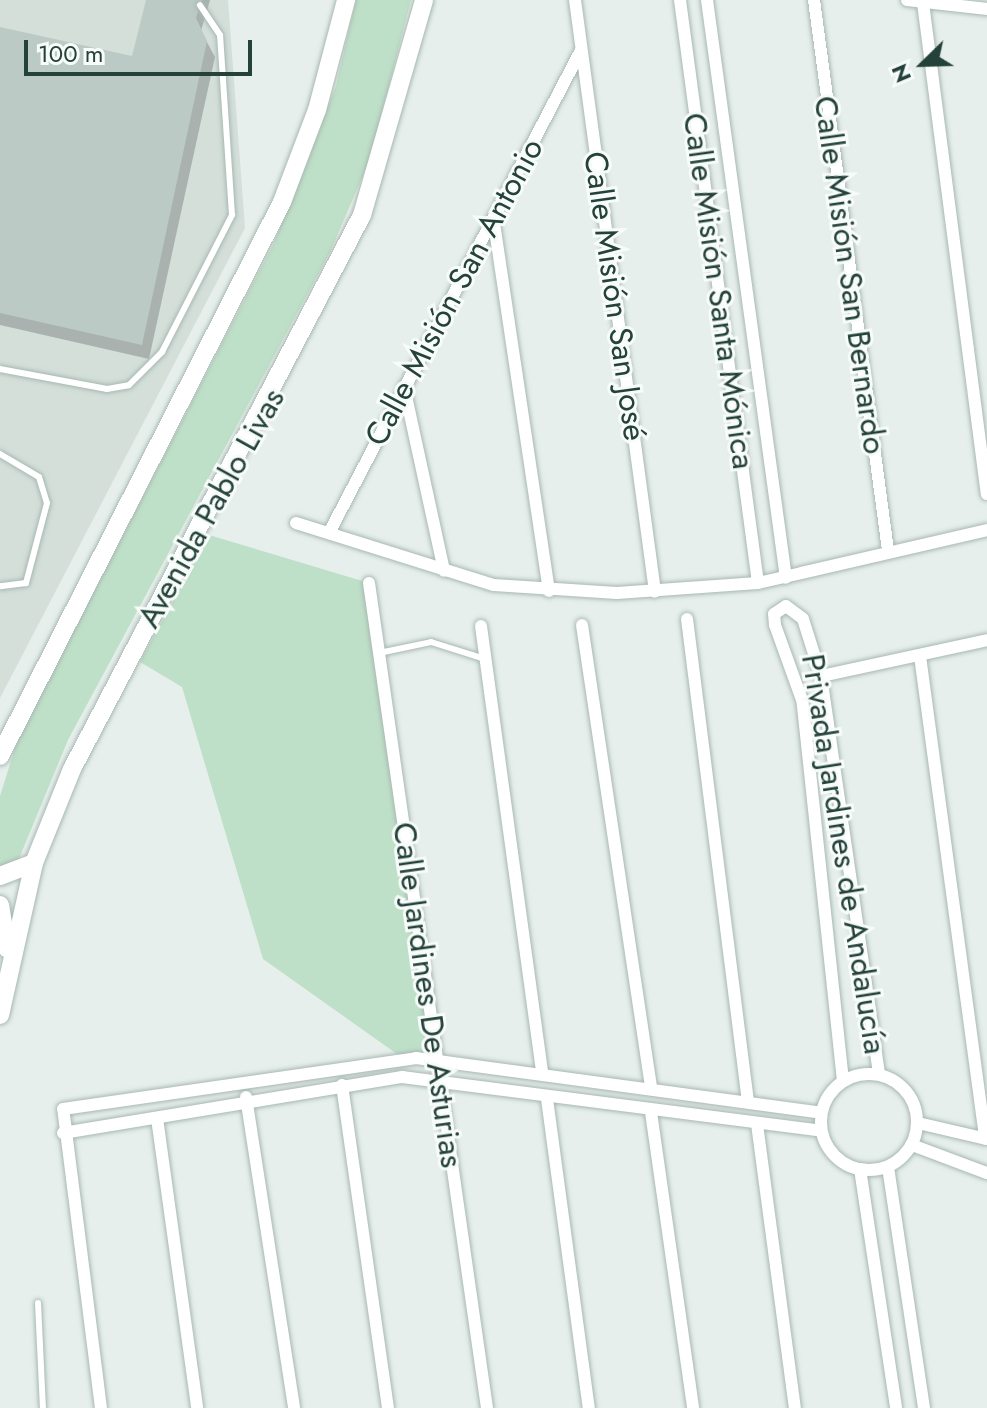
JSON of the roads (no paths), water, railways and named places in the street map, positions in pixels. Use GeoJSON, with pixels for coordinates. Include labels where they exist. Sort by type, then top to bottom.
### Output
{"type":"FeatureCollection","features":[{"type":"Feature","properties":{"kind":"main road"},"geometry":{"type":"LineString","coordinates":[[0,756],[282,202],[317,110],[346,0]]}},
{"type":"Feature","properties":{"kind":"main road","name":"Avenida Pablo Livas"},"geometry":{"type":"LineString","coordinates":[[0,1015],[8,967],[34,863],[72,769],[362,215],[383,160],[424,0]]}},
{"type":"Feature","properties":{"kind":"main road"},"geometry":{"type":"LineString","coordinates":[[0,876],[34,863]]}},
{"type":"Feature","properties":{"kind":"main road"},"geometry":{"type":"LineString","coordinates":[[0,905],[8,967]]}},
{"type":"Feature","properties":{"kind":"street","name":"Calle Misión San José"},"geometry":{"type":"LineString","coordinates":[[575,0],[655,592]]}},
{"type":"Feature","properties":{"kind":"street","name":"Calle Misión Santa Mónica"},"geometry":{"type":"LineString","coordinates":[[680,0],[758,583]]}},
{"type":"Feature","properties":{"kind":"street","name":"Calle Misión Santa Mónica"},"geometry":{"type":"LineString","coordinates":[[707,0],[786,578]]}},
{"type":"Feature","properties":{"kind":"street","name":"Calle Misión San Bernardo"},"geometry":{"type":"LineString","coordinates":[[814,0],[888,550]]}},
{"type":"Feature","properties":{"kind":"street"},"geometry":{"type":"LineString","coordinates":[[907,0],[987,9]]}},
{"type":"Feature","properties":{"kind":"street"},"geometry":{"type":"LineString","coordinates":[[923,3],[987,494]]}},
{"type":"Feature","properties":{"kind":"street","name":"Calle Misión San Antonio"},"geometry":{"type":"LineString","coordinates":[[329,533],[494,223],[580,52]]}},
{"type":"Feature","properties":{"kind":"street"},"geometry":{"type":"LineString","coordinates":[[494,223],[549,591]]}},
{"type":"Feature","properties":{"kind":"street"},"geometry":{"type":"LineString","coordinates":[[715,255],[742,252]]}},
{"type":"Feature","properties":{"kind":"street"},"geometry":{"type":"LineString","coordinates":[[404,387],[444,571]]}},
{"type":"Feature","properties":{"kind":"street"},"geometry":{"type":"LineString","coordinates":[[296,523],[444,571],[549,591],[655,592],[758,583],[888,550],[987,530]]}},
{"type":"Feature","properties":{"kind":"street","name":"Calle Jardines De Asturias"},"geometry":{"type":"LineString","coordinates":[[369,583],[487,1408]]}},
{"type":"Feature","properties":{"kind":"street","name":"Privada Jardines de Andalucía"},"geometry":{"type":"LineString","coordinates":[[843,1081],[818,818],[802,700],[775,625],[779,609],[800,612],[821,676],[879,1074]]}},
{"type":"Feature","properties":{"kind":"street"},"geometry":{"type":"LineString","coordinates":[[687,619],[748,1102]]}},
{"type":"Feature","properties":{"kind":"street"},"geometry":{"type":"LineString","coordinates":[[582,625],[651,1087]]}},
{"type":"Feature","properties":{"kind":"street"},"geometry":{"type":"LineString","coordinates":[[481,626],[542,1073]]}},
{"type":"Feature","properties":{"kind":"street"},"geometry":{"type":"LineString","coordinates":[[821,676],[987,640]]}},
{"type":"Feature","properties":{"kind":"street"},"geometry":{"type":"LineString","coordinates":[[918,1123],[986,1139],[920,656]]}},
{"type":"Feature","properties":{"kind":"street"},"geometry":{"type":"LineString","coordinates":[[101,1408],[60,1112],[345,1064],[438,1059],[821,1113]]}},
{"type":"Feature","properties":{"kind":"street"},"geometry":{"type":"LineString","coordinates":[[879,1074],[907,1091],[918,1123],[912,1145],[888,1167],[860,1169],[833,1155],[821,1131],[821,1113],[843,1081],[879,1074]]}},
{"type":"Feature","properties":{"kind":"street"},"geometry":{"type":"LineString","coordinates":[[63,1133],[342,1085],[441,1080],[547,1099],[821,1131]]}},
{"type":"Feature","properties":{"kind":"street"},"geometry":{"type":"LineString","coordinates":[[244,1082],[294,1408]]}},
{"type":"Feature","properties":{"kind":"street"},"geometry":{"type":"LineString","coordinates":[[342,1085],[388,1408]]}},
{"type":"Feature","properties":{"kind":"street"},"geometry":{"type":"LineString","coordinates":[[547,1099],[589,1408]]}},
{"type":"Feature","properties":{"kind":"street"},"geometry":{"type":"LineString","coordinates":[[651,1112],[693,1408]]}},
{"type":"Feature","properties":{"kind":"street"},"geometry":{"type":"LineString","coordinates":[[157,1118],[197,1408]]}},
{"type":"Feature","properties":{"kind":"street"},"geometry":{"type":"LineString","coordinates":[[757,1124],[795,1408]]}},
{"type":"Feature","properties":{"kind":"street"},"geometry":{"type":"LineString","coordinates":[[912,1145],[987,1173]]}},
{"type":"Feature","properties":{"kind":"street"},"geometry":{"type":"LineString","coordinates":[[888,1167],[924,1408]]}},
{"type":"Feature","properties":{"kind":"street"},"geometry":{"type":"LineString","coordinates":[[860,1169],[896,1408]]}},
{"type":"Feature","properties":{"kind":"lane"},"geometry":{"type":"LineString","coordinates":[[0,369],[107,389],[129,385],[162,352],[232,215],[220,35],[200,5]]}},
{"type":"Feature","properties":{"kind":"lane"},"geometry":{"type":"LineString","coordinates":[[0,454],[39,477],[47,503],[26,583],[0,586]]}},
{"type":"Feature","properties":{"kind":"lane"},"geometry":{"type":"LineString","coordinates":[[379,653],[431,642],[485,659]]}},
{"type":"Feature","properties":{"kind":"lane"},"geometry":{"type":"LineString","coordinates":[[38,1303],[43,1408]]}}]}
